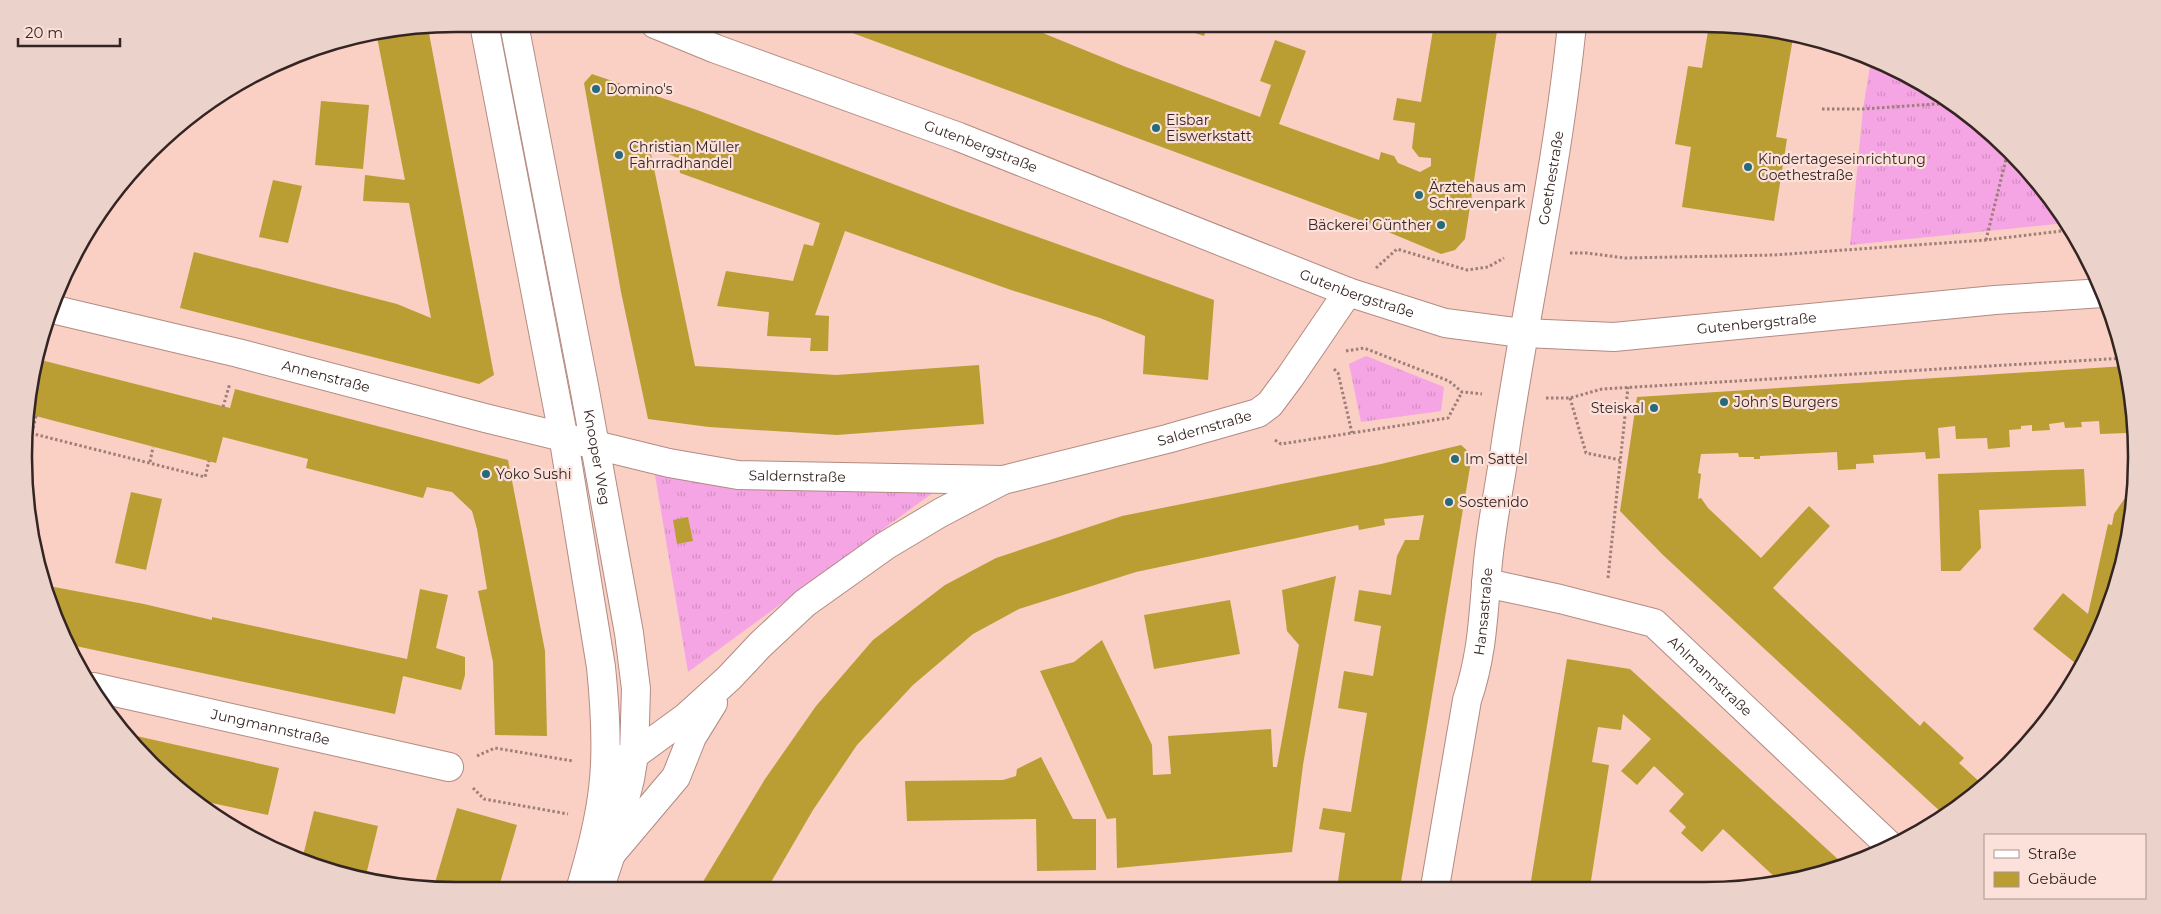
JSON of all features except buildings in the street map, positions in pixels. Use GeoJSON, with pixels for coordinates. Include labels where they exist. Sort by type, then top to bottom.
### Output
{"type":"FeatureCollection","features":[{"type":"Feature","properties":{"kind":"street"},"geometry":{"type":"LineString","coordinates":[[486,32],[563,435],[601,667],[604,703],[604,766],[598,820],[582,882]]}},
{"type":"Feature","properties":{"kind":"street","name":"Knooper Weg"},"geometry":{"type":"LineString","coordinates":[[516,32],[595,444],[629,633],[636,689],[634,755],[611,854],[602,882]]}},
{"type":"Feature","properties":{"kind":"street","name":"Gutenbergstraße"},"geometry":{"type":"LineString","coordinates":[[675,32],[716,49],[959,137],[1348,292],[1445,323],[1522,332],[1614,337],[1975,302],[2095,294]]}},
{"type":"Feature","properties":{"kind":"street","name":"Goethestraße"},"geometry":{"type":"LineString","coordinates":[[1522,332],[1538,254],[1563,104],[1571,32]]}},
{"type":"Feature","properties":{"kind":"street","name":"Saldernstraße"},"geometry":{"type":"LineString","coordinates":[[604,766],[634,755],[686,717],[729,678],[760,645],[805,603],[846,573],[884,546],[1003,480],[1244,418],[1258,412],[1270,404],[1348,292]]}},
{"type":"Feature","properties":{"kind":"street","name":"Annenstraße"},"geometry":{"type":"LineString","coordinates":[[59,311],[595,444]]}},
{"type":"Feature","properties":{"kind":"street","name":"Hansastraße"},"geometry":{"type":"LineString","coordinates":[[1436,882],[1467,700],[1477,672],[1486,609],[1486,583],[1522,332]]}},
{"type":"Feature","properties":{"kind":"street","name":"Saldernstraße"},"geometry":{"type":"LineString","coordinates":[[595,444],[669,463],[738,475],[1003,480]]}},
{"type":"Feature","properties":{"kind":"street","name":"Ahlmannstraße"},"geometry":{"type":"LineString","coordinates":[[1486,583],[1654,623],[1885,841]]}},
{"type":"Feature","properties":{"kind":"street","name":"Saldernstraße"},"geometry":{"type":"LineString","coordinates":[[611,854],[676,777],[692,737],[729,678]]}},
{"type":"Feature","properties":{"kind":"street","name":"Jungmannstraße"},"geometry":{"type":"LineString","coordinates":[[101,689],[449,767]]}},
{"type":"Feature","properties":{"kind":"path"},"geometry":{"type":"LineString","coordinates":[[1822,109],[1863,109],[1940,104]]}},
{"type":"Feature","properties":{"kind":"path"},"geometry":{"type":"LineString","coordinates":[[1986,240],[2006,159]]}},
{"type":"Feature","properties":{"kind":"path"},"geometry":{"type":"LineString","coordinates":[[1397,249],[1467,270],[1488,266],[1509,255],[1586,253],[1625,258],[1774,255],[1986,240],[2063,231]]}},
{"type":"Feature","properties":{"kind":"path"},"geometry":{"type":"LineString","coordinates":[[1244,418],[1281,444],[1448,418],[1462,392],[1449,381],[1364,348],[1338,354]]}},
{"type":"Feature","properties":{"kind":"path"},"geometry":{"type":"LineString","coordinates":[[1620,460],[1586,454],[1570,398],[1602,389],[1628,387],[2117,358]]}},
{"type":"Feature","properties":{"kind":"path"},"geometry":{"type":"LineString","coordinates":[[1332,367],[1338,373],[1352,433]]}},
{"type":"Feature","properties":{"kind":"path"},"geometry":{"type":"LineString","coordinates":[[1605,610],[1628,387]]}},
{"type":"Feature","properties":{"kind":"path"},"geometry":{"type":"LineString","coordinates":[[33,429],[36,416]]}},
{"type":"Feature","properties":{"kind":"path"},"geometry":{"type":"LineString","coordinates":[[33,433],[205,476],[209,461]]}},
{"type":"Feature","properties":{"kind":"path"},"geometry":{"type":"LineString","coordinates":[[150,462],[153,447]]}},
{"type":"Feature","properties":{"kind":"path"},"geometry":{"type":"LineString","coordinates":[[598,820],[484,799],[449,767],[495,748],[604,766]]}},
{"type":"Feature","properties":{"kind":"green space"},"geometry":{"type":"Polygon","coordinates":[[[1870,67],[1916,89],[1940,104],[1984,138],[2023,177],[2059,224],[1850,245],[1863,109],[1870,67]]]}},
{"type":"Feature","properties":{"kind":"green space"},"geometry":{"type":"Polygon","coordinates":[[[1881,72],[1903,82],[1880,78],[1881,72]]]}},
{"type":"Feature","properties":{"kind":"green space"},"geometry":{"type":"Polygon","coordinates":[[[1366,356],[1444,387],[1441,411],[1361,422],[1349,364],[1366,356]]]}},
{"type":"Feature","properties":{"kind":"green space"},"geometry":{"type":"Polygon","coordinates":[[[655,475],[782,490],[938,489],[688,672],[655,475]]]}},
{"type":"Feature","properties":{"kind":"place","name":"Domino's"},"geometry":{"type":"Point","coordinates":[596,89]}},
{"type":"Feature","properties":{"kind":"place","name":"Eisbar Eiswerkstatt"},"geometry":{"type":"Point","coordinates":[1156,128]}},
{"type":"Feature","properties":{"kind":"place","name":"Christian Müller Fahrradhandel"},"geometry":{"type":"Point","coordinates":[619,155]}},
{"type":"Feature","properties":{"kind":"place","name":"Kindertageseinrichtung Goethestraße"},"geometry":{"type":"Point","coordinates":[1748,167]}},
{"type":"Feature","properties":{"kind":"place","name":"Ärztehaus am Schrevenpark"},"geometry":{"type":"Point","coordinates":[1419,195]}},
{"type":"Feature","properties":{"kind":"place","name":"Bäckerei Günther"},"geometry":{"type":"Point","coordinates":[1441,225]}},
{"type":"Feature","properties":{"kind":"place","name":"John’s Burgers"},"geometry":{"type":"Point","coordinates":[1724,402]}},
{"type":"Feature","properties":{"kind":"place","name":"Steiskal"},"geometry":{"type":"Point","coordinates":[1654,408]}},
{"type":"Feature","properties":{"kind":"place","name":"Im Sattel"},"geometry":{"type":"Point","coordinates":[1455,459]}},
{"type":"Feature","properties":{"kind":"place","name":"Yoko Sushi"},"geometry":{"type":"Point","coordinates":[486,474]}},
{"type":"Feature","properties":{"kind":"place","name":"Sostenido"},"geometry":{"type":"Point","coordinates":[1449,502]}}]}
